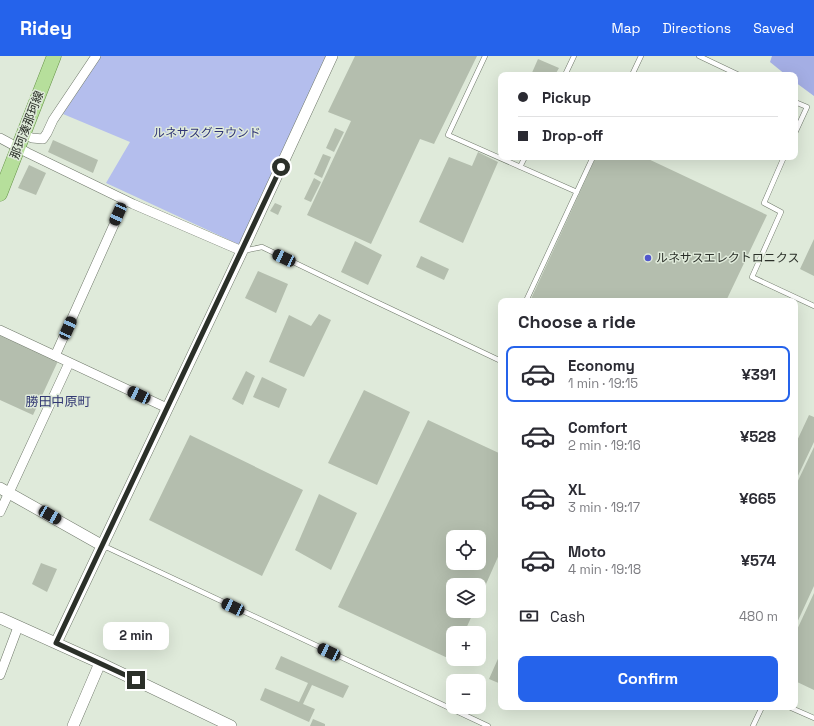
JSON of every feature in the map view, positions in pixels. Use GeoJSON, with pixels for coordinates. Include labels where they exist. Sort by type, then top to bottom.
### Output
{"type":"FeatureCollection","features":[{"type":"Feature","properties":{"kind":"main road","name":"那珂湊那珂線"},"geometry":{"type":"LineString","coordinates":[[0,194],[54,56]]}},
{"type":"Feature","properties":{"kind":"street"},"geometry":{"type":"LineString","coordinates":[[23,134],[32,138],[43,139],[53,120],[96,56]]}},
{"type":"Feature","properties":{"kind":"street"},"geometry":{"type":"LineString","coordinates":[[56,643],[242,251],[332,56]]}},
{"type":"Feature","properties":{"kind":"street"},"geometry":{"type":"LineString","coordinates":[[0,138],[125,200],[242,251]]}},
{"type":"Feature","properties":{"kind":"street"},"geometry":{"type":"LineString","coordinates":[[55,356],[125,200]]}},
{"type":"Feature","properties":{"kind":"street"},"geometry":{"type":"LineString","coordinates":[[0,330],[167,408]]}},
{"type":"Feature","properties":{"kind":"street"},"geometry":{"type":"LineString","coordinates":[[0,512],[5,490],[69,363]]}},
{"type":"Feature","properties":{"kind":"street"},"geometry":{"type":"LineString","coordinates":[[5,490],[103,546]]}},
{"type":"Feature","properties":{"kind":"street"},"geometry":{"type":"LineString","coordinates":[[0,618],[100,663],[231,726]]}},
{"type":"Feature","properties":{"kind":"street"},"geometry":{"type":"LineString","coordinates":[[0,675],[18,627]]}},
{"type":"Feature","properties":{"kind":"street"},"geometry":{"type":"LineString","coordinates":[[74,725],[100,663]]}},
{"type":"Feature","properties":{"kind":"lane"},"geometry":{"type":"LineString","coordinates":[[485,56],[448,135],[498,157]]}},
{"type":"Feature","properties":{"kind":"lane"},"geometry":{"type":"LineString","coordinates":[[566,72],[574,56]]}},
{"type":"Feature","properties":{"kind":"lane"},"geometry":{"type":"LineString","coordinates":[[633,72],[641,56]]}},
{"type":"Feature","properties":{"kind":"lane"},"geometry":{"type":"LineString","coordinates":[[699,56],[733,72]]}},
{"type":"Feature","properties":{"kind":"lane"},"geometry":{"type":"LineString","coordinates":[[798,103],[807,107],[798,126]]}},
{"type":"Feature","properties":{"kind":"lane"},"geometry":{"type":"LineString","coordinates":[[504,160],[576,192]]}},
{"type":"Feature","properties":{"kind":"lane"},"geometry":{"type":"LineString","coordinates":[[520,167],[524,160]]}},
{"type":"Feature","properties":{"kind":"lane"},"geometry":{"type":"LineString","coordinates":[[527,298],[592,160]]}},
{"type":"Feature","properties":{"kind":"lane"},"geometry":{"type":"LineString","coordinates":[[783,160],[764,203],[781,212],[752,277],[797,298]]}},
{"type":"Feature","properties":{"kind":"lane"},"geometry":{"type":"LineString","coordinates":[[242,251],[262,247],[362,296],[498,358]]}},
{"type":"Feature","properties":{"kind":"lane"},"geometry":{"type":"LineString","coordinates":[[798,299],[814,306]]}},
{"type":"Feature","properties":{"kind":"lane"},"geometry":{"type":"LineString","coordinates":[[103,546],[488,726]]}},
{"type":"Feature","properties":{"kind":"lane"},"geometry":{"type":"LineString","coordinates":[[753,726],[761,710]]}},
{"type":"Feature","properties":{"kind":"lane"},"geometry":{"type":"LineString","coordinates":[[796,710],[814,718]]}},
{"type":"Feature","properties":{"kind":"green space","name":"ルネサスグラウンド"},"geometry":{"type":"Polygon","coordinates":[[[101,56],[327,56],[240,245],[106,183],[130,142],[63,114],[101,56]]]}},
{"type":"Feature","properties":{"kind":"shaded area"},"geometry":{"type":"Polygon","coordinates":[[[772,56],[814,56],[814,96],[798,84],[798,72],[782,72],[770,62],[772,56]]]}},
{"type":"Feature","properties":{"kind":"building"},"geometry":{"type":"Polygon","coordinates":[[[355,56],[477,56],[434,144],[420,139],[371,244],[307,215],[351,121],[328,112],[355,56]]]}},
{"type":"Feature","properties":{"kind":"building"},"geometry":{"type":"Polygon","coordinates":[[[538,59],[559,68],[557,72],[532,72],[538,59]]]}},
{"type":"Feature","properties":{"kind":"building"},"geometry":{"type":"Polygon","coordinates":[[[335,128],[344,132],[334,152],[326,148],[335,128]]]}},
{"type":"Feature","properties":{"kind":"building"},"geometry":{"type":"Polygon","coordinates":[[[53,140],[98,160],[93,173],[48,152],[53,140]]]}},
{"type":"Feature","properties":{"kind":"building"},"geometry":{"type":"Polygon","coordinates":[[[478,152],[498,162],[463,243],[419,222],[449,157],[472,166],[478,152]]]}},
{"type":"Feature","properties":{"kind":"building"},"geometry":{"type":"Polygon","coordinates":[[[323,154],[331,157],[322,178],[314,174],[323,154]]]}},
{"type":"Feature","properties":{"kind":"building","name":"ルネサスエレクトロニクス"},"geometry":{"type":"Polygon","coordinates":[[[595,160],[650,160],[767,215],[727,298],[531,298],[595,160]]]}},
{"type":"Feature","properties":{"kind":"building"},"geometry":{"type":"Polygon","coordinates":[[[29,165],[46,173],[36,195],[18,188],[29,165]]]}},
{"type":"Feature","properties":{"kind":"building"},"geometry":{"type":"Polygon","coordinates":[[[314,178],[321,182],[311,202],[304,199],[314,178]]]}},
{"type":"Feature","properties":{"kind":"building"},"geometry":{"type":"Polygon","coordinates":[[[275,203],[282,206],[278,215],[270,211],[275,203]]]}},
{"type":"Feature","properties":{"kind":"building"},"geometry":{"type":"Polygon","coordinates":[[[814,239],[814,276],[800,269],[814,239]]]}},
{"type":"Feature","properties":{"kind":"building"},"geometry":{"type":"Polygon","coordinates":[[[355,241],[382,255],[368,285],[341,272],[355,241]]]}},
{"type":"Feature","properties":{"kind":"building"},"geometry":{"type":"Polygon","coordinates":[[[421,256],[449,269],[444,280],[416,267],[421,256]]]}},
{"type":"Feature","properties":{"kind":"building"},"geometry":{"type":"Polygon","coordinates":[[[258,271],[288,284],[276,313],[245,298],[258,271]]]}},
{"type":"Feature","properties":{"kind":"building"},"geometry":{"type":"Polygon","coordinates":[[[319,314],[331,320],[304,377],[269,362],[289,315],[311,326],[319,314]]]}},
{"type":"Feature","properties":{"kind":"building"},"geometry":{"type":"Polygon","coordinates":[[[0,334],[58,361],[33,415],[0,400],[0,334]]]}},
{"type":"Feature","properties":{"kind":"building"},"geometry":{"type":"Polygon","coordinates":[[[246,371],[255,376],[243,405],[232,399],[246,371]]]}},
{"type":"Feature","properties":{"kind":"building"},"geometry":{"type":"Polygon","coordinates":[[[262,377],[287,389],[279,408],[253,397],[262,377]]]}},
{"type":"Feature","properties":{"kind":"building"},"geometry":{"type":"Polygon","coordinates":[[[364,390],[410,412],[377,485],[328,463],[364,390]]]}},
{"type":"Feature","properties":{"kind":"building"},"geometry":{"type":"Polygon","coordinates":[[[809,415],[814,417],[814,442],[798,476],[798,439],[809,415]]]}},
{"type":"Feature","properties":{"kind":"building"},"geometry":{"type":"Polygon","coordinates":[[[428,420],[498,453],[498,557],[486,584],[486,578],[446,578],[446,618],[471,618],[467,626],[446,626],[446,657],[338,607],[428,420]]]}},
{"type":"Feature","properties":{"kind":"building"},"geometry":{"type":"Polygon","coordinates":[[[190,435],[303,490],[262,576],[149,520],[190,435]]]}},
{"type":"Feature","properties":{"kind":"building"},"geometry":{"type":"Polygon","coordinates":[[[814,447],[814,586],[798,621],[798,481],[814,447]]]}},
{"type":"Feature","properties":{"kind":"building"},"geometry":{"type":"Polygon","coordinates":[[[319,494],[357,513],[331,570],[295,550],[319,494]]]}},
{"type":"Feature","properties":{"kind":"building"},"geometry":{"type":"Polygon","coordinates":[[[41,563],[57,569],[47,592],[32,584],[41,563]]]}},
{"type":"Feature","properties":{"kind":"building"},"geometry":{"type":"Polygon","coordinates":[[[814,593],[814,690],[798,682],[798,628],[814,593]]]}},
{"type":"Feature","properties":{"kind":"building"},"geometry":{"type":"Polygon","coordinates":[[[281,656],[349,686],[343,698],[312,685],[303,704],[315,709],[309,722],[260,700],[265,688],[299,702],[308,683],[275,669],[281,656]]]}},
{"type":"Feature","properties":{"kind":"building"},"geometry":{"type":"Polygon","coordinates":[[[498,659],[498,683],[489,679],[498,659]]]}},
{"type":"Feature","properties":{"kind":"building"},"geometry":{"type":"Polygon","coordinates":[[[313,719],[325,724],[325,726],[310,726],[313,719]]]}},
{"type":"Feature","properties":{"kind":"place","name":"ルネサスエレクトロニクス"},"geometry":{"type":"Point","coordinates":[648,258]}},
{"type":"Feature","properties":{"kind":"district","name":"勝田中原町"},"geometry":{"type":"Point","coordinates":[58,401]}},
{"type":"Feature","properties":{"kind":"route"},"geometry":{"type":"LineString","coordinates":[[136,680],[56,643],[281,167]]}}]}
